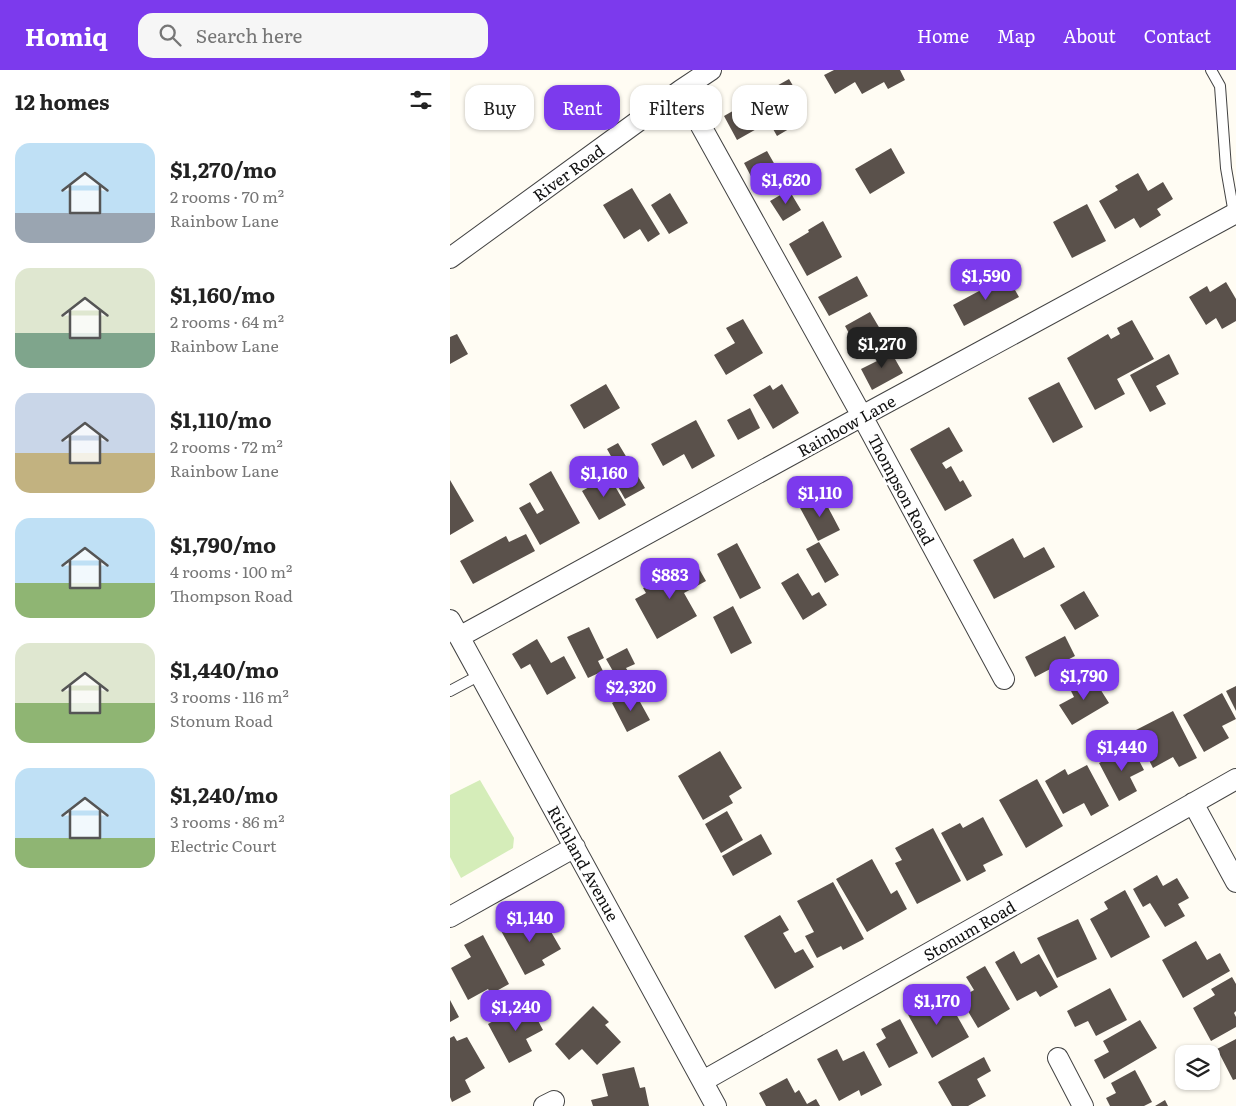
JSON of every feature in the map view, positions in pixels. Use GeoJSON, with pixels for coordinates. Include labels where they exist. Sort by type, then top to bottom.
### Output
{"type":"FeatureCollection","features":[{"type":"Feature","properties":{"kind":"street","name":"River Road"},"geometry":{"type":"LineString","coordinates":[[688,85],[711,70]]}},
{"type":"Feature","properties":{"kind":"street","name":"River Road"},"geometry":{"type":"LineString","coordinates":[[450,258],[630,127]]}},
{"type":"Feature","properties":{"kind":"street","name":"Thompson Road"},"geometry":{"type":"LineString","coordinates":[[703,130],[862,416],[1004,679]]}},
{"type":"Feature","properties":{"kind":"street","name":"Rainbow Lane"},"geometry":{"type":"LineString","coordinates":[[455,628],[862,416],[1234,214]]}},
{"type":"Feature","properties":{"kind":"street","name":"Richland Avenue"},"geometry":{"type":"LineString","coordinates":[[455,628],[716,1106]]}},
{"type":"Feature","properties":{"kind":"street","name":"Stonum Road"},"geometry":{"type":"LineString","coordinates":[[703,1081],[1236,780]]}},
{"type":"Feature","properties":{"kind":"street"},"geometry":{"type":"LineString","coordinates":[[1193,803],[1236,882]]}},
{"type":"Feature","properties":{"kind":"street"},"geometry":{"type":"LineString","coordinates":[[450,917],[575,847]]}},
{"type":"Feature","properties":{"kind":"street"},"geometry":{"type":"LineString","coordinates":[[1058,1058],[1083,1106]]}},
{"type":"Feature","properties":{"kind":"lane"},"geometry":{"type":"LineString","coordinates":[[1210,70],[1220,86],[1226,168],[1234,214]]}},
{"type":"Feature","properties":{"kind":"lane"},"geometry":{"type":"LineString","coordinates":[[450,691],[480,674]]}},
{"type":"Feature","properties":{"kind":"green space"},"geometry":{"type":"Polygon","coordinates":[[[480,780],[514,838],[513,848],[461,878],[450,857],[450,795],[480,780]]]}},
{"type":"Feature","properties":{"kind":"building"},"geometry":{"type":"Polygon","coordinates":[[[834,70],[900,70],[905,80],[888,89],[884,82],[862,94],[855,82],[835,94],[824,75],[834,70]]]}},
{"type":"Feature","properties":{"kind":"building"},"geometry":{"type":"Polygon","coordinates":[[[789,79],[793,85],[778,85],[789,79]]]}},
{"type":"Feature","properties":{"kind":"building"},"geometry":{"type":"Polygon","coordinates":[[[732,111],[732,130],[755,130],[737,140],[724,116],[732,111]]]}},
{"type":"Feature","properties":{"kind":"building"},"geometry":{"type":"Polygon","coordinates":[[[774,130],[787,130],[777,136],[774,130]]]}},
{"type":"Feature","properties":{"kind":"building"},"geometry":{"type":"Polygon","coordinates":[[[891,148],[905,173],[870,194],[855,169],[891,148]]]}},
{"type":"Feature","properties":{"kind":"building"},"geometry":{"type":"Polygon","coordinates":[[[767,151],[779,172],[755,184],[744,163],[767,151]]]}},
{"type":"Feature","properties":{"kind":"building"},"geometry":{"type":"Polygon","coordinates":[[[1138,173],[1148,191],[1163,182],[1173,199],[1157,209],[1161,215],[1140,228],[1134,218],[1115,229],[1099,201],[1118,190],[1115,186],[1138,173]]]}},
{"type":"Feature","properties":{"kind":"building"},"geometry":{"type":"Polygon","coordinates":[[[632,188],[660,234],[648,242],[640,229],[624,239],[603,205],[632,188]]]}},
{"type":"Feature","properties":{"kind":"building"},"geometry":{"type":"Polygon","coordinates":[[[789,190],[801,210],[783,221],[770,201],[789,190]]]}},
{"type":"Feature","properties":{"kind":"building"},"geometry":{"type":"Polygon","coordinates":[[[670,193],[688,223],[669,234],[651,205],[670,193]]]}},
{"type":"Feature","properties":{"kind":"building"},"geometry":{"type":"Polygon","coordinates":[[[1087,204],[1106,241],[1072,258],[1053,222],[1087,204]]]}},
{"type":"Feature","properties":{"kind":"building"},"geometry":{"type":"Polygon","coordinates":[[[823,221],[842,257],[807,276],[789,244],[823,221]]]}},
{"type":"Feature","properties":{"kind":"building"},"geometry":{"type":"Polygon","coordinates":[[[857,276],[868,296],[829,316],[818,297],[857,276]]]}},
{"type":"Feature","properties":{"kind":"building"},"geometry":{"type":"Polygon","coordinates":[[[1007,276],[1019,297],[964,326],[953,305],[1007,276]]]}},
{"type":"Feature","properties":{"kind":"building"},"geometry":{"type":"Polygon","coordinates":[[[1226,282],[1236,299],[1236,321],[1222,329],[1216,318],[1206,325],[1189,297],[1207,286],[1210,292],[1226,282]]]}},
{"type":"Feature","properties":{"kind":"building"},"geometry":{"type":"Polygon","coordinates":[[[870,312],[883,334],[857,348],[845,326],[870,312]]]}},
{"type":"Feature","properties":{"kind":"building"},"geometry":{"type":"Polygon","coordinates":[[[743,319],[763,353],[726,375],[714,355],[735,343],[726,328],[743,319]]]}},
{"type":"Feature","properties":{"kind":"building"},"geometry":{"type":"Polygon","coordinates":[[[1132,320],[1154,359],[1117,379],[1125,394],[1095,410],[1067,358],[1108,334],[1111,339],[1120,334],[1117,328],[1132,320]]]}},
{"type":"Feature","properties":{"kind":"building"},"geometry":{"type":"Polygon","coordinates":[[[457,334],[468,354],[450,364],[450,337],[457,334]]]}},
{"type":"Feature","properties":{"kind":"building"},"geometry":{"type":"Polygon","coordinates":[[[887,345],[903,373],[872,390],[861,369],[877,361],[873,353],[887,345]]]}},
{"type":"Feature","properties":{"kind":"building"},"geometry":{"type":"Polygon","coordinates":[[[1169,354],[1179,374],[1156,386],[1166,404],[1150,412],[1130,375],[1169,354]]]}},
{"type":"Feature","properties":{"kind":"building"},"geometry":{"type":"Polygon","coordinates":[[[1059,382],[1083,427],[1053,443],[1028,398],[1059,382]]]}},
{"type":"Feature","properties":{"kind":"building"},"geometry":{"type":"Polygon","coordinates":[[[606,384],[620,408],[584,429],[570,405],[606,384]]]}},
{"type":"Feature","properties":{"kind":"building"},"geometry":{"type":"Polygon","coordinates":[[[782,384],[799,413],[773,429],[753,395],[770,385],[773,390],[782,384]]]}},
{"type":"Feature","properties":{"kind":"building"},"geometry":{"type":"Polygon","coordinates":[[[750,408],[760,428],[738,440],[727,420],[750,408]]]}},
{"type":"Feature","properties":{"kind":"building"},"geometry":{"type":"Polygon","coordinates":[[[696,420],[715,456],[692,469],[684,454],[663,466],[651,444],[696,420]]]}},
{"type":"Feature","properties":{"kind":"building"},"geometry":{"type":"Polygon","coordinates":[[[949,427],[963,451],[942,463],[946,469],[951,466],[960,482],[963,480],[972,496],[945,511],[910,449],[949,427]]]}},
{"type":"Feature","properties":{"kind":"building"},"geometry":{"type":"Polygon","coordinates":[[[618,443],[645,488],[625,499],[604,462],[612,458],[607,449],[618,443]]]}},
{"type":"Feature","properties":{"kind":"building"},"geometry":{"type":"Polygon","coordinates":[[[551,471],[580,523],[540,545],[519,508],[530,502],[537,514],[544,510],[529,484],[551,471]]]}},
{"type":"Feature","properties":{"kind":"building"},"geometry":{"type":"Polygon","coordinates":[[[609,476],[626,505],[599,520],[582,491],[609,476]]]}},
{"type":"Feature","properties":{"kind":"building"},"geometry":{"type":"Polygon","coordinates":[[[450,480],[474,521],[450,535],[450,480]]]}},
{"type":"Feature","properties":{"kind":"building"},"geometry":{"type":"Polygon","coordinates":[[[821,494],[840,530],[818,541],[799,506],[821,494]]]}},
{"type":"Feature","properties":{"kind":"building"},"geometry":{"type":"Polygon","coordinates":[[[526,534],[535,551],[473,584],[460,561],[506,536],[509,542],[526,534]]]}},
{"type":"Feature","properties":{"kind":"building"},"geometry":{"type":"Polygon","coordinates":[[[1013,538],[1024,558],[1044,547],[1055,567],[994,599],[973,560],[1013,538]]]}},
{"type":"Feature","properties":{"kind":"building"},"geometry":{"type":"Polygon","coordinates":[[[819,542],[839,575],[825,583],[806,549],[819,542]]]}},
{"type":"Feature","properties":{"kind":"building"},"geometry":{"type":"Polygon","coordinates":[[[737,543],[761,588],[740,599],[717,554],[737,543]]]}},
{"type":"Feature","properties":{"kind":"building"},"geometry":{"type":"Polygon","coordinates":[[[694,560],[706,581],[684,593],[697,616],[657,639],[635,599],[646,593],[643,588],[694,560]]]}},
{"type":"Feature","properties":{"kind":"building"},"geometry":{"type":"Polygon","coordinates":[[[798,573],[812,596],[819,592],[827,605],[803,620],[781,583],[798,573]]]}},
{"type":"Feature","properties":{"kind":"building"},"geometry":{"type":"Polygon","coordinates":[[[1084,591],[1099,616],[1075,630],[1060,605],[1084,591]]]}},
{"type":"Feature","properties":{"kind":"building"},"geometry":{"type":"Polygon","coordinates":[[[733,606],[752,643],[731,654],[713,617],[733,606]]]}},
{"type":"Feature","properties":{"kind":"building"},"geometry":{"type":"Polygon","coordinates":[[[589,627],[604,658],[598,661],[603,671],[588,678],[567,637],[589,627]]]}},
{"type":"Feature","properties":{"kind":"building"},"geometry":{"type":"Polygon","coordinates":[[[1065,636],[1075,656],[1035,677],[1025,657],[1065,636]]]}},
{"type":"Feature","properties":{"kind":"building"},"geometry":{"type":"Polygon","coordinates":[[[537,639],[551,663],[564,656],[576,678],[547,695],[530,664],[521,669],[512,654],[537,639]]]}},
{"type":"Feature","properties":{"kind":"building"},"geometry":{"type":"Polygon","coordinates":[[[627,648],[635,664],[626,668],[629,673],[618,680],[606,659],[627,648]]]}},
{"type":"Feature","properties":{"kind":"building"},"geometry":{"type":"Polygon","coordinates":[[[1092,676],[1109,703],[1072,725],[1059,705],[1074,697],[1070,689],[1092,676]]]}},
{"type":"Feature","properties":{"kind":"building"},"geometry":{"type":"Polygon","coordinates":[[[1236,686],[1236,711],[1226,691],[1236,686]]]}},
{"type":"Feature","properties":{"kind":"building"},"geometry":{"type":"Polygon","coordinates":[[[634,691],[650,720],[627,732],[612,703],[634,691]]]}},
{"type":"Feature","properties":{"kind":"building"},"geometry":{"type":"Polygon","coordinates":[[[1222,693],[1236,719],[1222,726],[1229,738],[1204,752],[1183,715],[1222,693]]]}},
{"type":"Feature","properties":{"kind":"building"},"geometry":{"type":"Polygon","coordinates":[[[1173,711],[1197,758],[1179,767],[1173,757],[1153,768],[1134,731],[1173,711]]]}},
{"type":"Feature","properties":{"kind":"building"},"geometry":{"type":"Polygon","coordinates":[[[1132,747],[1144,770],[1130,777],[1137,791],[1119,801],[1099,763],[1132,747]]]}},
{"type":"Feature","properties":{"kind":"building"},"geometry":{"type":"Polygon","coordinates":[[[720,751],[742,788],[729,796],[733,803],[703,820],[678,776],[720,751]]]}},
{"type":"Feature","properties":{"kind":"building"},"geometry":{"type":"Polygon","coordinates":[[[1087,765],[1109,806],[1091,816],[1084,803],[1063,814],[1045,781],[1065,769],[1068,775],[1087,765]]]}},
{"type":"Feature","properties":{"kind":"building"},"geometry":{"type":"Polygon","coordinates":[[[1037,779],[1063,826],[1026,848],[999,800],[1037,779]]]}},
{"type":"Feature","properties":{"kind":"building"},"geometry":{"type":"Polygon","coordinates":[[[727,811],[743,840],[721,853],[705,824],[727,811]]]}},
{"type":"Feature","properties":{"kind":"building"},"geometry":{"type":"Polygon","coordinates":[[[983,817],[1003,855],[983,865],[986,871],[967,881],[941,833],[960,823],[963,828],[983,817]]]}},
{"type":"Feature","properties":{"kind":"building"},"geometry":{"type":"Polygon","coordinates":[[[933,828],[961,881],[917,904],[895,863],[902,860],[895,848],[933,828]]]}},
{"type":"Feature","properties":{"kind":"building"},"geometry":{"type":"Polygon","coordinates":[[[761,834],[772,854],[733,876],[722,856],[761,834]]]}},
{"type":"Feature","properties":{"kind":"building"},"geometry":{"type":"Polygon","coordinates":[[[872,859],[891,894],[897,890],[907,909],[867,932],[836,879],[872,859]]]}},
{"type":"Feature","properties":{"kind":"building"},"geometry":{"type":"Polygon","coordinates":[[[1157,875],[1163,886],[1177,878],[1189,898],[1178,904],[1185,916],[1165,927],[1150,903],[1143,907],[1133,889],[1157,875]]]}},
{"type":"Feature","properties":{"kind":"building"},"geometry":{"type":"Polygon","coordinates":[[[833,882],[864,939],[843,950],[841,946],[817,958],[805,936],[814,932],[797,901],[833,882]]]}},
{"type":"Feature","properties":{"kind":"building"},"geometry":{"type":"Polygon","coordinates":[[[1125,890],[1150,937],[1111,958],[1090,919],[1108,909],[1104,902],[1125,890]]]}},
{"type":"Feature","properties":{"kind":"building"},"geometry":{"type":"Polygon","coordinates":[[[780,915],[789,930],[783,933],[795,953],[803,949],[814,967],[775,989],[744,936],[780,915]]]}},
{"type":"Feature","properties":{"kind":"building"},"geometry":{"type":"Polygon","coordinates":[[[517,917],[524,928],[543,918],[561,949],[542,960],[545,965],[525,975],[499,927],[517,917]]]}},
{"type":"Feature","properties":{"kind":"building"},"geometry":{"type":"Polygon","coordinates":[[[1078,919],[1097,959],[1057,978],[1037,938],[1078,919]]]}},
{"type":"Feature","properties":{"kind":"building"},"geometry":{"type":"Polygon","coordinates":[[[483,935],[509,984],[491,994],[488,989],[468,1000],[451,968],[471,957],[464,945],[483,935]]]}},
{"type":"Feature","properties":{"kind":"building"},"geometry":{"type":"Polygon","coordinates":[[[1196,941],[1207,960],[1220,953],[1230,971],[1183,998],[1162,960],[1196,941]]]}},
{"type":"Feature","properties":{"kind":"building"},"geometry":{"type":"Polygon","coordinates":[[[1014,951],[1021,964],[1039,954],[1058,987],[1040,997],[1036,991],[1017,1001],[995,962],[1014,951]]]}},
{"type":"Feature","properties":{"kind":"building"},"geometry":{"type":"Polygon","coordinates":[[[985,966],[1010,1009],[978,1028],[960,998],[974,990],[966,977],[985,966]]]}},
{"type":"Feature","properties":{"kind":"building"},"geometry":{"type":"Polygon","coordinates":[[[1232,977],[1236,984],[1236,1011],[1234,1013],[1236,1027],[1211,1041],[1193,1008],[1215,995],[1211,989],[1232,977]]]}},
{"type":"Feature","properties":{"kind":"building"},"geometry":{"type":"Polygon","coordinates":[[[1110,988],[1127,1020],[1096,1036],[1088,1021],[1075,1027],[1067,1011],[1110,988]]]}},
{"type":"Feature","properties":{"kind":"building"},"geometry":{"type":"Polygon","coordinates":[[[947,998],[969,1037],[932,1058],[906,1011],[927,999],[931,1007],[947,998]]]}},
{"type":"Feature","properties":{"kind":"building"},"geometry":{"type":"Polygon","coordinates":[[[450,1000],[459,1017],[450,1022],[450,1000]]]}},
{"type":"Feature","properties":{"kind":"building"},"geometry":{"type":"Polygon","coordinates":[[[528,1002],[543,1030],[526,1039],[532,1051],[509,1063],[488,1024],[528,1002]]]}},
{"type":"Feature","properties":{"kind":"building"},"geometry":{"type":"Polygon","coordinates":[[[593,1006],[609,1022],[605,1025],[621,1042],[597,1065],[582,1049],[569,1060],[555,1044],[593,1006]]]}},
{"type":"Feature","properties":{"kind":"building"},"geometry":{"type":"Polygon","coordinates":[[[900,1019],[918,1053],[889,1068],[876,1044],[886,1038],[881,1029],[900,1019]]]}},
{"type":"Feature","properties":{"kind":"building"},"geometry":{"type":"Polygon","coordinates":[[[1140,1020],[1157,1048],[1104,1079],[1094,1060],[1109,1052],[1103,1041],[1140,1020]]]}},
{"type":"Feature","properties":{"kind":"building"},"geometry":{"type":"Polygon","coordinates":[[[454,1036],[457,1041],[467,1037],[485,1068],[465,1080],[471,1092],[452,1102],[450,1097],[450,1038],[454,1036]]]}},
{"type":"Feature","properties":{"kind":"building"},"geometry":{"type":"Polygon","coordinates":[[[1236,1039],[1236,1079],[1233,1080],[1220,1055],[1220,1047],[1236,1039]]]}},
{"type":"Feature","properties":{"kind":"building"},"geometry":{"type":"Polygon","coordinates":[[[837,1049],[843,1061],[864,1051],[882,1085],[861,1096],[859,1090],[839,1101],[817,1059],[837,1049]]]}},
{"type":"Feature","properties":{"kind":"building"},"geometry":{"type":"Polygon","coordinates":[[[984,1057],[991,1071],[977,1079],[986,1096],[968,1106],[952,1106],[938,1082],[984,1057]]]}},
{"type":"Feature","properties":{"kind":"building"},"geometry":{"type":"Polygon","coordinates":[[[634,1067],[640,1088],[645,1087],[649,1106],[593,1106],[591,1100],[608,1096],[602,1074],[634,1067]]]}},
{"type":"Feature","properties":{"kind":"building"},"geometry":{"type":"Polygon","coordinates":[[[1135,1070],[1152,1102],[1144,1106],[1110,1106],[1106,1098],[1116,1093],[1111,1083],[1135,1070]]]}},
{"type":"Feature","properties":{"kind":"building"},"geometry":{"type":"Polygon","coordinates":[[[787,1078],[795,1093],[799,1090],[807,1104],[816,1099],[820,1106],[766,1106],[759,1093],[787,1078]]]}},
{"type":"Feature","properties":{"kind":"building"},"geometry":{"type":"Polygon","coordinates":[[[1165,1100],[1168,1106],[1155,1106],[1165,1100]]]}}]}
